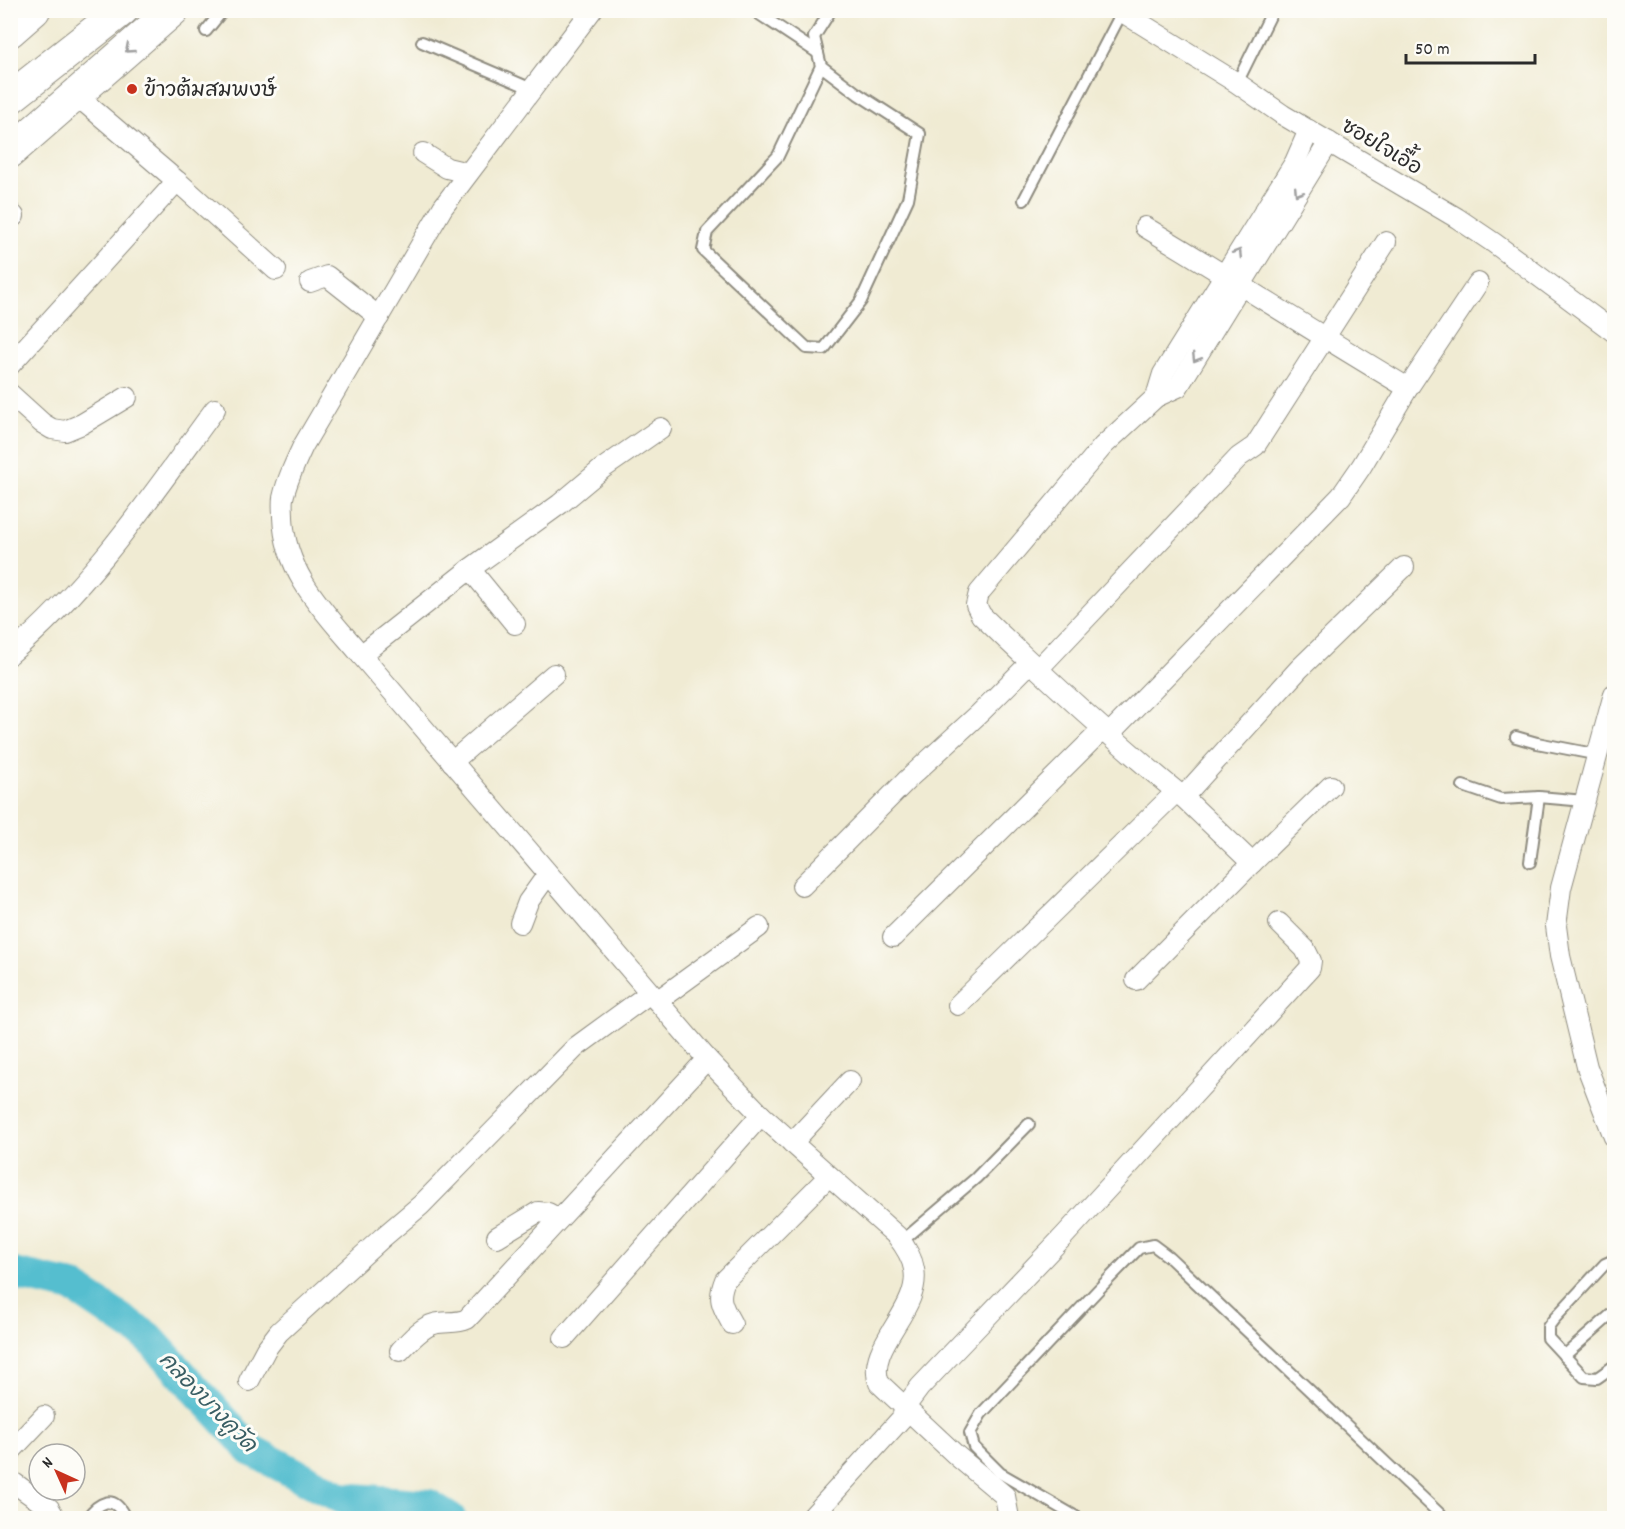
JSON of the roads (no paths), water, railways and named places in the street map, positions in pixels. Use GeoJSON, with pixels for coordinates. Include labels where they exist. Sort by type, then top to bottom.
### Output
{"type":"FeatureCollection","features":[{"type":"Feature","properties":{"kind":"main road"},"geometry":{"type":"LineString","coordinates":[[10,31],[34,10]]}},
{"type":"Feature","properties":{"kind":"main road"},"geometry":{"type":"LineString","coordinates":[[10,82],[90,10]]}},
{"type":"Feature","properties":{"kind":"main road"},"geometry":{"type":"LineString","coordinates":[[10,98],[122,10]]}},
{"type":"Feature","properties":{"kind":"main road"},"geometry":{"type":"LineString","coordinates":[[10,152],[173,10]]}},
{"type":"Feature","properties":{"kind":"street"},"geometry":{"type":"LineString","coordinates":[[592,10],[443,207],[303,446],[289,477],[282,501],[283,533],[289,557],[305,587],[361,655],[707,1059],[761,1115],[897,1236],[906,1249],[914,1269],[914,1286],[909,1304],[877,1362],[876,1373],[879,1383],[957,1456],[1005,1496],[1009,1518]]}},
{"type":"Feature","properties":{"kind":"street","name":"ซอยใจเอื้อ"},"geometry":{"type":"LineString","coordinates":[[1120,11],[1238,83],[1283,115],[1494,243],[1614,333]]}},
{"type":"Feature","properties":{"kind":"street"},"geometry":{"type":"LineString","coordinates":[[76,95],[276,270]]}},
{"type":"Feature","properties":{"kind":"street"},"geometry":{"type":"LineString","coordinates":[[1233,280],[1295,162],[1309,130]]}},
{"type":"Feature","properties":{"kind":"street"},"geometry":{"type":"LineString","coordinates":[[1252,863],[1179,794],[1034,666],[981,615],[976,605],[979,593],[1103,446],[1156,397],[1163,374],[1233,280],[1329,142]]}},
{"type":"Feature","properties":{"kind":"street"},"geometry":{"type":"LineString","coordinates":[[423,153],[447,168],[468,173]]}},
{"type":"Feature","properties":{"kind":"street"},"geometry":{"type":"LineString","coordinates":[[10,365],[177,181]]}},
{"type":"Feature","properties":{"kind":"street"},"geometry":{"type":"LineString","coordinates":[[1145,227],[1324,339],[1408,388]]}},
{"type":"Feature","properties":{"kind":"street"},"geometry":{"type":"LineString","coordinates":[[802,886],[908,780],[1034,666],[1239,457],[1255,446],[1386,242]]}},
{"type":"Feature","properties":{"kind":"street"},"geometry":{"type":"LineString","coordinates":[[310,282],[327,276],[379,317]]}},
{"type":"Feature","properties":{"kind":"street"},"geometry":{"type":"LineString","coordinates":[[893,937],[1106,731],[1341,496],[1408,388],[1478,284]]}},
{"type":"Feature","properties":{"kind":"street"},"geometry":{"type":"LineString","coordinates":[[10,394],[42,423],[52,429],[65,431],[82,424],[127,397]]}},
{"type":"Feature","properties":{"kind":"street"},"geometry":{"type":"LineString","coordinates":[[10,654],[78,589],[127,530],[215,409]]}},
{"type":"Feature","properties":{"kind":"street"},"geometry":{"type":"LineString","coordinates":[[361,655],[470,569],[560,504],[602,469],[661,428]]}},
{"type":"Feature","properties":{"kind":"street"},"geometry":{"type":"LineString","coordinates":[[958,1005],[1179,794],[1299,669],[1404,567]]}},
{"type":"Feature","properties":{"kind":"street"},"geometry":{"type":"LineString","coordinates":[[470,569],[515,624]]}},
{"type":"Feature","properties":{"kind":"street"},"geometry":{"type":"LineString","coordinates":[[452,762],[554,674]]}},
{"type":"Feature","properties":{"kind":"street"},"geometry":{"type":"LineString","coordinates":[[1614,694],[1561,888],[1556,926],[1560,956],[1587,1067],[1614,1137]]}},
{"type":"Feature","properties":{"kind":"street"},"geometry":{"type":"LineString","coordinates":[[1137,980],[1331,786]]}},
{"type":"Feature","properties":{"kind":"street"},"geometry":{"type":"LineString","coordinates":[[520,922],[528,902],[548,874]]}},
{"type":"Feature","properties":{"kind":"street"},"geometry":{"type":"LineString","coordinates":[[811,1518],[902,1418],[905,1407],[920,1387],[1064,1236],[1310,968],[1311,961],[1305,949],[1279,924]]}},
{"type":"Feature","properties":{"kind":"street"},"geometry":{"type":"LineString","coordinates":[[249,1381],[266,1349],[279,1332],[421,1205],[576,1047],[759,927]]}},
{"type":"Feature","properties":{"kind":"street"},"geometry":{"type":"LineString","coordinates":[[400,1351],[427,1326],[435,1323],[458,1322],[467,1318],[707,1059]]}},
{"type":"Feature","properties":{"kind":"street"},"geometry":{"type":"LineString","coordinates":[[792,1143],[850,1081]]}},
{"type":"Feature","properties":{"kind":"street"},"geometry":{"type":"LineString","coordinates":[[564,1338],[761,1115]]}},
{"type":"Feature","properties":{"kind":"street"},"geometry":{"type":"LineString","coordinates":[[732,1324],[721,1300],[720,1292],[725,1280],[828,1176]]}},
{"type":"Feature","properties":{"kind":"street"},"geometry":{"type":"LineString","coordinates":[[497,1237],[538,1212],[548,1213],[559,1219]]}},
{"type":"Feature","properties":{"kind":"street"},"geometry":{"type":"LineString","coordinates":[[10,1452],[44,1416]]}},
{"type":"Feature","properties":{"kind":"street"},"geometry":{"type":"LineString","coordinates":[[10,1480],[49,1509],[55,1518]]}},
{"type":"Feature","properties":{"kind":"lane"},"geometry":{"type":"LineString","coordinates":[[206,31],[223,10]]}},
{"type":"Feature","properties":{"kind":"lane"},"geometry":{"type":"LineString","coordinates":[[753,10],[818,53]]}},
{"type":"Feature","properties":{"kind":"lane"},"geometry":{"type":"LineString","coordinates":[[821,66],[858,94],[920,134],[908,199],[861,301],[824,350],[807,348],[703,250],[707,232],[778,156],[821,66],[814,37],[831,10]]}},
{"type":"Feature","properties":{"kind":"lane"},"geometry":{"type":"LineString","coordinates":[[1238,83],[1273,10]]}},
{"type":"Feature","properties":{"kind":"lane"},"geometry":{"type":"LineString","coordinates":[[1024,200],[1120,11]]}},
{"type":"Feature","properties":{"kind":"lane"},"geometry":{"type":"LineString","coordinates":[[422,42],[532,89]]}},
{"type":"Feature","properties":{"kind":"lane"},"geometry":{"type":"LineString","coordinates":[[1516,737],[1599,755]]}},
{"type":"Feature","properties":{"kind":"lane"},"geometry":{"type":"LineString","coordinates":[[1463,786],[1501,799],[1539,797],[1585,801]]}},
{"type":"Feature","properties":{"kind":"lane"},"geometry":{"type":"LineString","coordinates":[[1530,862],[1539,797]]}},
{"type":"Feature","properties":{"kind":"lane"},"geometry":{"type":"LineString","coordinates":[[901,1242],[976,1178],[1029,1124]]}},
{"type":"Feature","properties":{"kind":"lane"},"geometry":{"type":"LineString","coordinates":[[1078,1518],[1000,1473],[974,1447],[970,1433],[981,1414],[1098,1290],[1139,1248],[1153,1245],[1169,1257],[1444,1518]]}},
{"type":"Feature","properties":{"kind":"lane"},"geometry":{"type":"LineString","coordinates":[[1614,1260],[1605,1264],[1593,1276],[1548,1328],[1548,1338],[1584,1377],[1592,1379],[1603,1375],[1614,1366]]}},
{"type":"Feature","properties":{"kind":"lane"},"geometry":{"type":"LineString","coordinates":[[1564,1356],[1614,1312]]}},
{"type":"Feature","properties":{"kind":"lane"},"geometry":{"type":"LineString","coordinates":[[87,1518],[102,1503],[112,1502],[120,1507],[123,1518]]}},
{"type":"Feature","properties":{"kind":"waterway","name":"คลองบางคูวัด"},"geometry":{"type":"LineString","coordinates":[[10,1273],[73,1287],[148,1337],[251,1450],[342,1498],[429,1505],[450,1518]]}},
{"type":"Feature","properties":{"kind":"place","name":"ข้าวต้มสมพงษ์"},"geometry":{"type":"Point","coordinates":[132,89]}}]}
